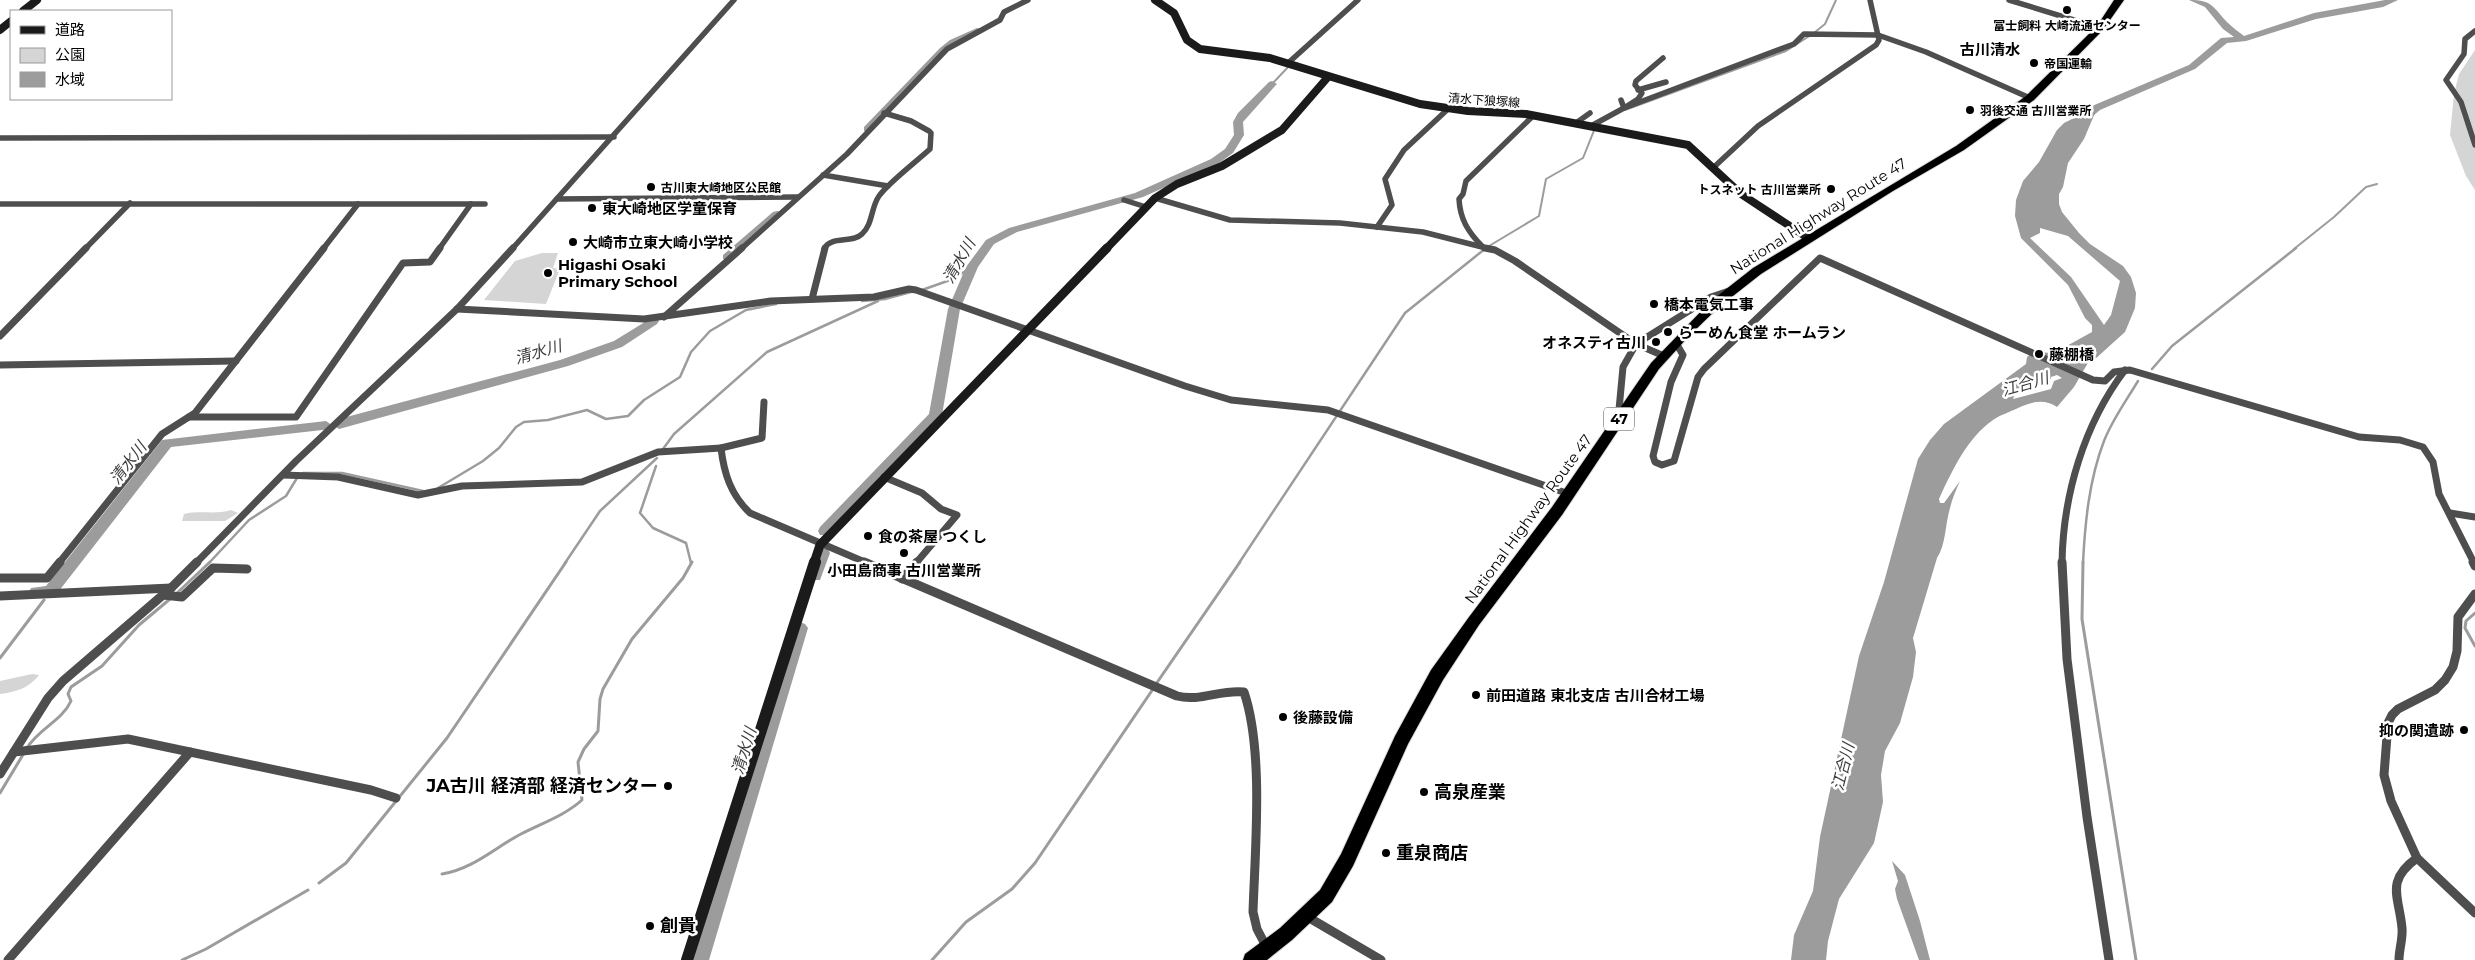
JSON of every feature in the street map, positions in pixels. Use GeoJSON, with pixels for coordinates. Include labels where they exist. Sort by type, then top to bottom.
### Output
{"type":"FeatureCollection","features":[{"type":"Feature","properties":{"kind":"highway","name":"National Highway Route 47"},"geometry":{"type":"LineString","coordinates":[[1252,960],[1306,916],[1326,896],[1346,860],[1401,741],[1437,675],[1474,621],[1569,494],[1618,420],[1664,356],[1715,304],[1757,271],[1808,238],[1960,148],[2030,98],[2100,28],[2119,0]]}},
{"type":"Feature","properties":{"kind":"street"},"geometry":{"type":"LineString","coordinates":[[24,10],[37,0]]}},
{"type":"Feature","properties":{"kind":"street"},"geometry":{"type":"LineString","coordinates":[[0,774],[21,751],[48,698],[63,681],[170,594],[283,474],[457,309],[614,137],[734,0]]}},
{"type":"Feature","properties":{"kind":"street"},"geometry":{"type":"LineString","coordinates":[[664,317],[823,175],[947,48],[1000,20],[1004,12],[1028,0]]}},
{"type":"Feature","properties":{"kind":"street","name":"清水下狼塚線"},"geometry":{"type":"LineString","coordinates":[[1155,0],[1174,13],[1187,40],[1195,46],[1208,50],[1258,56],[1290,64],[1411,102],[1448,110],[1534,116],[1688,145],[1741,194],[1808,238]]}},
{"type":"Feature","properties":{"kind":"street"},"geometry":{"type":"LineString","coordinates":[[1290,64],[1358,0]]}},
{"type":"Feature","properties":{"kind":"street"},"geometry":{"type":"LineString","coordinates":[[1714,167],[1758,126],[1876,45],[1879,40],[1870,0]]}},
{"type":"Feature","properties":{"kind":"street"},"geometry":{"type":"LineString","coordinates":[[2009,0],[2100,28]]}},
{"type":"Feature","properties":{"kind":"street"},"geometry":{"type":"LineString","coordinates":[[0,30],[10,22]]}},
{"type":"Feature","properties":{"kind":"street"},"geometry":{"type":"LineString","coordinates":[[2475,31],[2465,39],[2464,54],[2446,80],[2460,96],[2466,112],[2468,130],[2475,145]]}},
{"type":"Feature","properties":{"kind":"street"},"geometry":{"type":"LineString","coordinates":[[1624,108],[1794,44],[1804,34],[1878,35],[1926,52],[2030,98]]}},
{"type":"Feature","properties":{"kind":"street"},"geometry":{"type":"LineString","coordinates":[[1594,127],[1641,96],[1636,81],[1663,58]]}},
{"type":"Feature","properties":{"kind":"street"},"geometry":{"type":"LineString","coordinates":[[687,960],[820,545],[1025,330],[1155,198],[1176,184],[1222,166],[1282,130],[1328,77]]}},
{"type":"Feature","properties":{"kind":"street"},"geometry":{"type":"LineString","coordinates":[[1638,90],[1666,82]]}},
{"type":"Feature","properties":{"kind":"street"},"geometry":{"type":"LineString","coordinates":[[1620,100],[1624,108]]}},
{"type":"Feature","properties":{"kind":"street"},"geometry":{"type":"LineString","coordinates":[[1377,226],[1392,205],[1385,179],[1404,150],[1448,110]]}},
{"type":"Feature","properties":{"kind":"street"},"geometry":{"type":"LineString","coordinates":[[812,299],[825,246],[833,241],[855,238],[862,234],[871,219],[876,200],[888,186],[928,151],[931,134],[912,121],[884,113]]}},
{"type":"Feature","properties":{"kind":"street"},"geometry":{"type":"LineString","coordinates":[[1576,123],[1590,113]]}},
{"type":"Feature","properties":{"kind":"street"},"geometry":{"type":"LineString","coordinates":[[1485,247],[1465,227],[1461,218],[1459,199],[1464,194],[1466,181],[1534,116]]}},
{"type":"Feature","properties":{"kind":"street"},"geometry":{"type":"LineString","coordinates":[[0,138],[614,137]]}},
{"type":"Feature","properties":{"kind":"street"},"geometry":{"type":"LineString","coordinates":[[823,175],[888,186]]}},
{"type":"Feature","properties":{"kind":"street"},"geometry":{"type":"LineString","coordinates":[[558,199],[798,197]]}},
{"type":"Feature","properties":{"kind":"street"},"geometry":{"type":"LineString","coordinates":[[1155,198],[1230,220],[1377,226],[1423,232],[1485,247],[1515,261],[1636,344],[1664,356]]}},
{"type":"Feature","properties":{"kind":"street"},"geometry":{"type":"LineString","coordinates":[[1124,200],[1146,207]]}},
{"type":"Feature","properties":{"kind":"street"},"geometry":{"type":"LineString","coordinates":[[0,336],[130,203]]}},
{"type":"Feature","properties":{"kind":"street"},"geometry":{"type":"LineString","coordinates":[[0,204],[485,204]]}},
{"type":"Feature","properties":{"kind":"street"},"geometry":{"type":"LineString","coordinates":[[0,578],[47,578],[162,434],[195,413],[358,204]]}},
{"type":"Feature","properties":{"kind":"street"},"geometry":{"type":"LineString","coordinates":[[189,417],[296,417],[403,263],[430,262],[471,204]]}},
{"type":"Feature","properties":{"kind":"street"},"geometry":{"type":"LineString","coordinates":[[1676,343],[1683,355],[1671,382],[1653,456],[1655,462],[1662,465],[1674,461],[1698,377],[1704,369],[1818,258],[1827,260],[2093,380],[2105,381],[2114,372],[2125,370],[2359,437],[2392,439],[2418,445],[2424,448],[2431,458],[2440,494],[2475,566]]}},
{"type":"Feature","properties":{"kind":"street"},"geometry":{"type":"LineString","coordinates":[[457,309],[644,319],[771,301],[874,297],[909,289],[1185,386],[1232,400],[1328,410],[1569,494]]}},
{"type":"Feature","properties":{"kind":"street"},"geometry":{"type":"LineString","coordinates":[[1618,420],[1623,367],[1636,344],[1711,297],[1734,289]]}},
{"type":"Feature","properties":{"kind":"street"},"geometry":{"type":"LineString","coordinates":[[0,365],[236,361]]}},
{"type":"Feature","properties":{"kind":"street"},"geometry":{"type":"LineString","coordinates":[[2109,960],[2063,632],[2061,560],[2074,476],[2093,422],[2114,383],[2125,370]]}},
{"type":"Feature","properties":{"kind":"street"},"geometry":{"type":"LineString","coordinates":[[283,474],[338,477],[418,495],[427,495],[462,486],[582,482],[661,452],[721,448],[762,438],[764,402]]}},
{"type":"Feature","properties":{"kind":"street"},"geometry":{"type":"LineString","coordinates":[[721,448],[722,464],[734,497],[740,506],[750,513],[820,545],[1189,700],[1236,691],[1244,692],[1247,697],[1254,770],[1253,912],[1257,929],[1267,948]]}},
{"type":"Feature","properties":{"kind":"street"},"geometry":{"type":"LineString","coordinates":[[884,477],[922,493],[942,509],[957,515],[902,579]]}},
{"type":"Feature","properties":{"kind":"street"},"geometry":{"type":"LineString","coordinates":[[2450,513],[2475,517]]}},
{"type":"Feature","properties":{"kind":"street"},"geometry":{"type":"LineString","coordinates":[[0,596],[43,596],[104,590],[182,596],[213,568],[247,570]]}},
{"type":"Feature","properties":{"kind":"street"},"geometry":{"type":"LineString","coordinates":[[2475,594],[2458,618],[2453,667],[2445,680],[2435,690],[2398,709],[2388,724],[2385,751],[2386,788],[2417,858],[2475,913]]}},
{"type":"Feature","properties":{"kind":"street"},"geometry":{"type":"LineString","coordinates":[[21,751],[128,739],[371,790],[396,798]]}},
{"type":"Feature","properties":{"kind":"street"},"geometry":{"type":"LineString","coordinates":[[8,960],[190,752]]}},
{"type":"Feature","properties":{"kind":"street"},"geometry":{"type":"LineString","coordinates":[[2399,960],[2398,949],[2402,934],[2395,899],[2395,883],[2402,871],[2417,858]]}},
{"type":"Feature","properties":{"kind":"street"},"geometry":{"type":"LineString","coordinates":[[1306,916],[1381,960]]}},
{"type":"Feature","properties":{"kind":"green space"},"geometry":{"type":"Polygon","coordinates":[[[2475,50],[2475,190],[2466,176],[2450,135],[2454,94],[2459,74],[2475,50]]]}},
{"type":"Feature","properties":{"kind":"green space"},"geometry":{"type":"Polygon","coordinates":[[[542,253],[558,253],[553,268],[560,269],[546,304],[484,300],[515,261],[542,253]]]}},
{"type":"Feature","properties":{"kind":"green space"},"geometry":{"type":"Polygon","coordinates":[[[231,510],[238,513],[225,521],[182,521],[184,514],[231,510]]]}},
{"type":"Feature","properties":{"kind":"green space"},"geometry":{"type":"Polygon","coordinates":[[[32,674],[39,675],[17,691],[0,694],[0,681],[32,674]]]}},
{"type":"Feature","properties":{"kind":"water"},"geometry":{"type":"Polygon","coordinates":[[[2098,106],[2084,139],[2068,163],[2063,187],[2059,194],[2059,204],[2062,212],[2090,244],[2123,266],[2131,277],[2136,293],[2135,308],[2125,332],[2094,360],[2089,361],[2074,387],[2057,407],[2042,402],[2033,403],[1996,418],[1975,436],[1955,466],[1939,499],[1940,503],[1944,503],[1960,481],[1948,514],[1942,547],[1913,638],[1916,652],[1913,677],[1900,723],[1885,751],[1881,775],[1883,802],[1874,843],[1839,899],[1828,941],[1826,960],[1791,960],[1794,935],[1813,891],[1820,837],[1859,656],[1884,582],[1918,459],[1930,440],[1944,424],[2026,364],[2027,357],[2033,352],[2054,353],[2092,332],[2092,325],[2085,318],[2068,285],[2021,238],[2015,216],[2016,200],[2023,181],[2039,162],[2057,130],[2064,123],[2098,106]],[[2040,228],[2040,233],[2030,238],[2071,277],[2104,325],[2111,315],[2120,281],[2068,236],[2040,228]],[[2057,375],[2051,377],[2051,379],[2037,382],[2030,380],[2016,391],[2013,399],[2051,389],[2054,381],[2062,378],[2057,375]]]}},
{"type":"Feature","properties":{"kind":"water"},"geometry":{"type":"Polygon","coordinates":[[[1892,861],[1905,875],[1930,960],[1919,960],[1897,899],[1895,889],[1898,881],[1892,861]]]}},
{"type":"Feature","properties":{"kind":"waterway"},"geometry":{"type":"LineString","coordinates":[[1814,33],[1825,24],[1836,0]]}},
{"type":"Feature","properties":{"kind":"waterway"},"geometry":{"type":"LineString","coordinates":[[2194,0],[2208,5],[2226,27],[2243,39]]}},
{"type":"Feature","properties":{"kind":"waterway","name":"江合川"},"geometry":{"type":"LineString","coordinates":[[2243,39],[2314,16],[2380,5],[2393,0]]}},
{"type":"Feature","properties":{"kind":"waterway","name":"清水川"},"geometry":{"type":"LineString","coordinates":[[868,129],[943,50],[953,42],[980,30]]}},
{"type":"Feature","properties":{"kind":"waterway"},"geometry":{"type":"LineString","coordinates":[[1625,110],[1786,51],[1811,35]]}},
{"type":"Feature","properties":{"kind":"waterway","name":"江合川"},"geometry":{"type":"LineString","coordinates":[[2084,118],[2096,108],[2192,67],[2224,40],[2243,39]]}},
{"type":"Feature","properties":{"kind":"waterway"},"geometry":{"type":"LineString","coordinates":[[1272,84],[1290,65]]}},
{"type":"Feature","properties":{"kind":"waterway","name":"清水川"},"geometry":{"type":"LineString","coordinates":[[825,531],[935,415],[954,309],[972,267],[990,242],[1013,230],[1139,195],[1215,161],[1229,151],[1239,135],[1238,122],[1242,115],[1272,84]]}},
{"type":"Feature","properties":{"kind":"waterway"},"geometry":{"type":"LineString","coordinates":[[1484,249],[1539,216],[1546,179],[1583,158],[1595,128]]}},
{"type":"Feature","properties":{"kind":"waterway"},"geometry":{"type":"LineString","coordinates":[[2294,249],[2334,217],[2366,187],[2377,184]]}},
{"type":"Feature","properties":{"kind":"waterway","name":"清水川"},"geometry":{"type":"LineString","coordinates":[[727,257],[777,214]]}},
{"type":"Feature","properties":{"kind":"waterway"},"geometry":{"type":"LineString","coordinates":[[1239,563],[1405,313],[1486,248]]}},
{"type":"Feature","properties":{"kind":"waterway"},"geometry":{"type":"LineString","coordinates":[[2152,369],[2172,346],[2296,248]]}},
{"type":"Feature","properties":{"kind":"waterway"},"geometry":{"type":"LineString","coordinates":[[922,290],[953,279],[972,267]]}},
{"type":"Feature","properties":{"kind":"waterway"},"geometry":{"type":"LineString","coordinates":[[862,301],[885,299],[911,292]]}},
{"type":"Feature","properties":{"kind":"waterway"},"geometry":{"type":"LineString","coordinates":[[663,449],[674,434],[767,352],[878,301]]}},
{"type":"Feature","properties":{"kind":"waterway"},"geometry":{"type":"LineString","coordinates":[[438,488],[483,461],[499,448],[516,427],[524,422],[548,420],[587,410],[606,419],[628,416],[644,400],[680,377],[691,352],[710,331],[746,310],[776,304]]}},
{"type":"Feature","properties":{"kind":"waterway","name":"清水川"},"geometry":{"type":"LineString","coordinates":[[339,424],[564,363],[618,344],[653,321]]}},
{"type":"Feature","properties":{"kind":"waterway"},"geometry":{"type":"LineString","coordinates":[[2083,563],[2089,502],[2099,456],[2111,426],[2138,381]]}},
{"type":"Feature","properties":{"kind":"waterway","name":"清水川"},"geometry":{"type":"LineString","coordinates":[[36,592],[50,592],[167,443],[326,426]]}},
{"type":"Feature","properties":{"kind":"waterway"},"geometry":{"type":"LineString","coordinates":[[565,563],[600,511],[657,458]]}},
{"type":"Feature","properties":{"kind":"waterway"},"geometry":{"type":"LineString","coordinates":[[656,466],[640,513],[653,528],[686,543],[691,563]]}},
{"type":"Feature","properties":{"kind":"waterway"},"geometry":{"type":"LineString","coordinates":[[303,473],[342,473],[423,491]]}},
{"type":"Feature","properties":{"kind":"waterway"},"geometry":{"type":"LineString","coordinates":[[209,563],[249,520],[286,496],[297,478]]}},
{"type":"Feature","properties":{"kind":"waterway","name":"清水川"},"geometry":{"type":"LineString","coordinates":[[815,576],[823,553]]}},
{"type":"Feature","properties":{"kind":"waterway"},"geometry":{"type":"LineString","coordinates":[[319,883],[346,863],[447,738],[566,562]]}},
{"type":"Feature","properties":{"kind":"waterway"},"geometry":{"type":"LineString","coordinates":[[442,874],[474,863],[521,834],[560,815],[582,800],[578,762],[584,749],[598,731],[600,699],[603,689],[632,639],[683,578],[692,562]]}},
{"type":"Feature","properties":{"kind":"waterway"},"geometry":{"type":"LineString","coordinates":[[1156,684],[1240,562]]}},
{"type":"Feature","properties":{"kind":"waterway"},"geometry":{"type":"LineString","coordinates":[[2083,562],[2082,619],[2136,960]]}},
{"type":"Feature","properties":{"kind":"waterway"},"geometry":{"type":"LineString","coordinates":[[176,594],[209,563]]}},
{"type":"Feature","properties":{"kind":"waterway"},"geometry":{"type":"LineString","coordinates":[[27,748],[37,735],[56,720],[67,708],[71,701],[68,694],[71,687],[102,666],[139,625],[170,599]]}},
{"type":"Feature","properties":{"kind":"waterway"},"geometry":{"type":"LineString","coordinates":[[0,658],[44,600]]}},
{"type":"Feature","properties":{"kind":"waterway"},"geometry":{"type":"LineString","coordinates":[[2475,613],[2466,621],[2465,628],[2475,646]]}},
{"type":"Feature","properties":{"kind":"waterway","name":"清水川"},"geometry":{"type":"LineString","coordinates":[[700,960],[800,628]]}},
{"type":"Feature","properties":{"kind":"waterway"},"geometry":{"type":"LineString","coordinates":[[932,960],[966,922],[1012,889],[1035,863],[1153,689]]}},
{"type":"Feature","properties":{"kind":"waterway"},"geometry":{"type":"LineString","coordinates":[[0,793],[24,753]]}},
{"type":"Feature","properties":{"kind":"waterway"},"geometry":{"type":"LineString","coordinates":[[182,960],[206,949],[308,890]]}},
{"type":"Feature","properties":{"kind":"place","name":"富士飼料 大崎流通センター"},"geometry":{"type":"Point","coordinates":[2067,10]}},
{"type":"Feature","properties":{"kind":"place","name":"帝国運輸"},"geometry":{"type":"Point","coordinates":[2034,63]}},
{"type":"Feature","properties":{"kind":"place","name":"羽後交通 古川営業所"},"geometry":{"type":"Point","coordinates":[1970,110]}},
{"type":"Feature","properties":{"kind":"place","name":"古川東大崎地区公民館"},"geometry":{"type":"Point","coordinates":[651,187]}},
{"type":"Feature","properties":{"kind":"place","name":"トスネット 古川営業所"},"geometry":{"type":"Point","coordinates":[1831,189]}},
{"type":"Feature","properties":{"kind":"place","name":"東大崎地区学童保育"},"geometry":{"type":"Point","coordinates":[592,208]}},
{"type":"Feature","properties":{"kind":"place","name":"大崎市立東大崎小学校"},"geometry":{"type":"Point","coordinates":[573,242]}},
{"type":"Feature","properties":{"kind":"place","name":"Higashi Osaki Primary School"},"geometry":{"type":"Point","coordinates":[548,273]}},
{"type":"Feature","properties":{"kind":"place","name":"橋本電気工事"},"geometry":{"type":"Point","coordinates":[1654,304]}},
{"type":"Feature","properties":{"kind":"place","name":"らーめん食堂 ホームラン"},"geometry":{"type":"Point","coordinates":[1668,332]}},
{"type":"Feature","properties":{"kind":"place","name":"オネスティ古川"},"geometry":{"type":"Point","coordinates":[1656,342]}},
{"type":"Feature","properties":{"kind":"place","name":"藤棚橋"},"geometry":{"type":"Point","coordinates":[2039,354]}},
{"type":"Feature","properties":{"kind":"place","name":"食の茶屋 つくし"},"geometry":{"type":"Point","coordinates":[868,536]}},
{"type":"Feature","properties":{"kind":"place","name":"小田島商事 古川営業所"},"geometry":{"type":"Point","coordinates":[904,553]}},
{"type":"Feature","properties":{"kind":"place","name":"前田道路 東北支店 古川合材工場"},"geometry":{"type":"Point","coordinates":[1476,695]}},
{"type":"Feature","properties":{"kind":"place","name":"後藤設備"},"geometry":{"type":"Point","coordinates":[1283,717]}},
{"type":"Feature","properties":{"kind":"place","name":"抑の関遺跡"},"geometry":{"type":"Point","coordinates":[2464,730]}},
{"type":"Feature","properties":{"kind":"place","name":"JA古川 経済部 経済センター"},"geometry":{"type":"Point","coordinates":[668,786]}},
{"type":"Feature","properties":{"kind":"place","name":"高泉産業"},"geometry":{"type":"Point","coordinates":[1424,792]}},
{"type":"Feature","properties":{"kind":"place","name":"重泉商店"},"geometry":{"type":"Point","coordinates":[1386,853]}},
{"type":"Feature","properties":{"kind":"place","name":"創貴"},"geometry":{"type":"Point","coordinates":[650,926]}},
{"type":"Feature","properties":{"kind":"district","name":"古川清水"},"geometry":{"type":"Point","coordinates":[1990,49]}}]}
